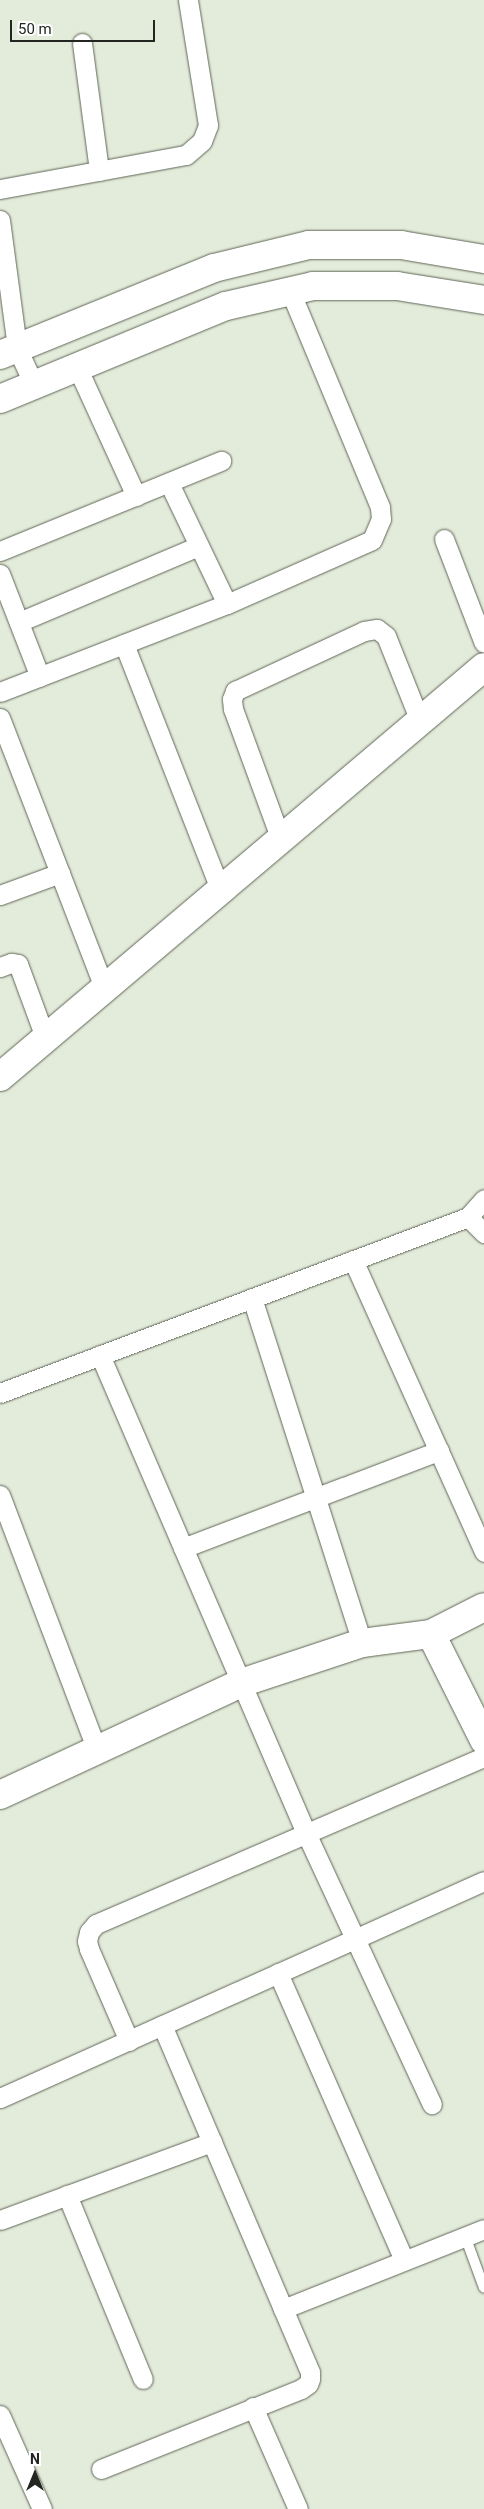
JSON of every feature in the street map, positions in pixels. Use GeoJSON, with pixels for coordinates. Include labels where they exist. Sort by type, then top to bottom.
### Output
{"type":"FeatureCollection","features":[{"type":"Feature","properties":{"kind":"street"},"geometry":{"type":"LineString","coordinates":[[0,189],[186,155],[202,141],[208,126],[188,0]]}},
{"type":"Feature","properties":{"kind":"street"},"geometry":{"type":"LineString","coordinates":[[82,43],[98,171]]}},
{"type":"Feature","properties":{"kind":"street"},"geometry":{"type":"LineString","coordinates":[[0,220],[8,352],[34,385]]}},
{"type":"Feature","properties":{"kind":"street"},"geometry":{"type":"LineString","coordinates":[[8,352],[214,268],[309,245],[401,245],[484,259]]}},
{"type":"Feature","properties":{"kind":"street"},"geometry":{"type":"LineString","coordinates":[[0,399],[226,306],[313,286],[397,286],[484,300]]}},
{"type":"Feature","properties":{"kind":"street"},"geometry":{"type":"LineString","coordinates":[[0,692],[227,604],[372,540],[381,520],[380,507],[290,291]]}},
{"type":"Feature","properties":{"kind":"street"},"geometry":{"type":"LineString","coordinates":[[77,367],[136,496]]}},
{"type":"Feature","properties":{"kind":"street"},"geometry":{"type":"LineString","coordinates":[[0,551],[221,461]]}},
{"type":"Feature","properties":{"kind":"street"},"geometry":{"type":"LineString","coordinates":[[169,483],[227,604]]}},
{"type":"Feature","properties":{"kind":"street"},"geometry":{"type":"LineString","coordinates":[[444,539],[484,643]]}},
{"type":"Feature","properties":{"kind":"street"},"geometry":{"type":"LineString","coordinates":[[19,622],[199,546]]}},
{"type":"Feature","properties":{"kind":"street"},"geometry":{"type":"LineString","coordinates":[[0,574],[40,677]]}},
{"type":"Feature","properties":{"kind":"street"},"geometry":{"type":"LineString","coordinates":[[281,840],[233,709],[232,699],[235,690],[364,631],[377,629],[386,636],[420,721]]}},
{"type":"Feature","properties":{"kind":"street"},"geometry":{"type":"LineString","coordinates":[[124,644],[221,891]]}},
{"type":"Feature","properties":{"kind":"street"},"geometry":{"type":"LineString","coordinates":[[0,1078],[484,667]]}},
{"type":"Feature","properties":{"kind":"street"},"geometry":{"type":"LineString","coordinates":[[0,718],[104,990]]}},
{"type":"Feature","properties":{"kind":"street"},"geometry":{"type":"LineString","coordinates":[[0,895],[60,873]]}},
{"type":"Feature","properties":{"kind":"street"},"geometry":{"type":"LineString","coordinates":[[0,967],[11,963],[18,964],[46,1040]]}},
{"type":"Feature","properties":{"kind":"street"},"geometry":{"type":"LineString","coordinates":[[0,1393],[468,1217],[484,1199]]}},
{"type":"Feature","properties":{"kind":"street"},"geometry":{"type":"LineString","coordinates":[[468,1217],[484,1233]]}},
{"type":"Feature","properties":{"kind":"street"},"geometry":{"type":"LineString","coordinates":[[353,1260],[484,1552]]}},
{"type":"Feature","properties":{"kind":"street"},"geometry":{"type":"LineString","coordinates":[[252,1298],[362,1644]]}},
{"type":"Feature","properties":{"kind":"street"},"geometry":{"type":"LineString","coordinates":[[100,1355],[306,1833],[432,2104]]}},
{"type":"Feature","properties":{"kind":"street"},"geometry":{"type":"LineString","coordinates":[[183,1548],[439,1451]]}},
{"type":"Feature","properties":{"kind":"street"},"geometry":{"type":"LineString","coordinates":[[0,1495],[97,1750]]}},
{"type":"Feature","properties":{"kind":"street"},"geometry":{"type":"LineString","coordinates":[[0,1795],[241,1683],[362,1644],[430,1634],[484,1607]]}},
{"type":"Feature","properties":{"kind":"street"},"geometry":{"type":"LineString","coordinates":[[430,1634],[484,1740]]}},
{"type":"Feature","properties":{"kind":"street"},"geometry":{"type":"LineString","coordinates":[[129,2041],[89,1949],[87,1941],[89,1932],[96,1924],[484,1757]]}},
{"type":"Feature","properties":{"kind":"street"},"geometry":{"type":"LineString","coordinates":[[0,2098],[484,1881]]}},
{"type":"Feature","properties":{"kind":"street"},"geometry":{"type":"LineString","coordinates":[[278,1973],[404,2260]]}},
{"type":"Feature","properties":{"kind":"street"},"geometry":{"type":"LineString","coordinates":[[101,2469],[301,2388],[308,2384],[310,2379],[283,2309],[162,2025]]}},
{"type":"Feature","properties":{"kind":"street"},"geometry":{"type":"LineString","coordinates":[[0,2220],[212,2142]]}},
{"type":"Feature","properties":{"kind":"street"},"geometry":{"type":"LineString","coordinates":[[67,2195],[143,2379]]}},
{"type":"Feature","properties":{"kind":"street"},"geometry":{"type":"LineString","coordinates":[[283,2309],[484,2229]]}},
{"type":"Feature","properties":{"kind":"street"},"geometry":{"type":"LineString","coordinates":[[253,2408],[298,2509]]}},
{"type":"Feature","properties":{"kind":"street"},"geometry":{"type":"LineString","coordinates":[[0,2416],[42,2509]]}},
{"type":"Feature","properties":{"kind":"lane"},"geometry":{"type":"LineString","coordinates":[[465,2236],[484,2288]]}}]}
